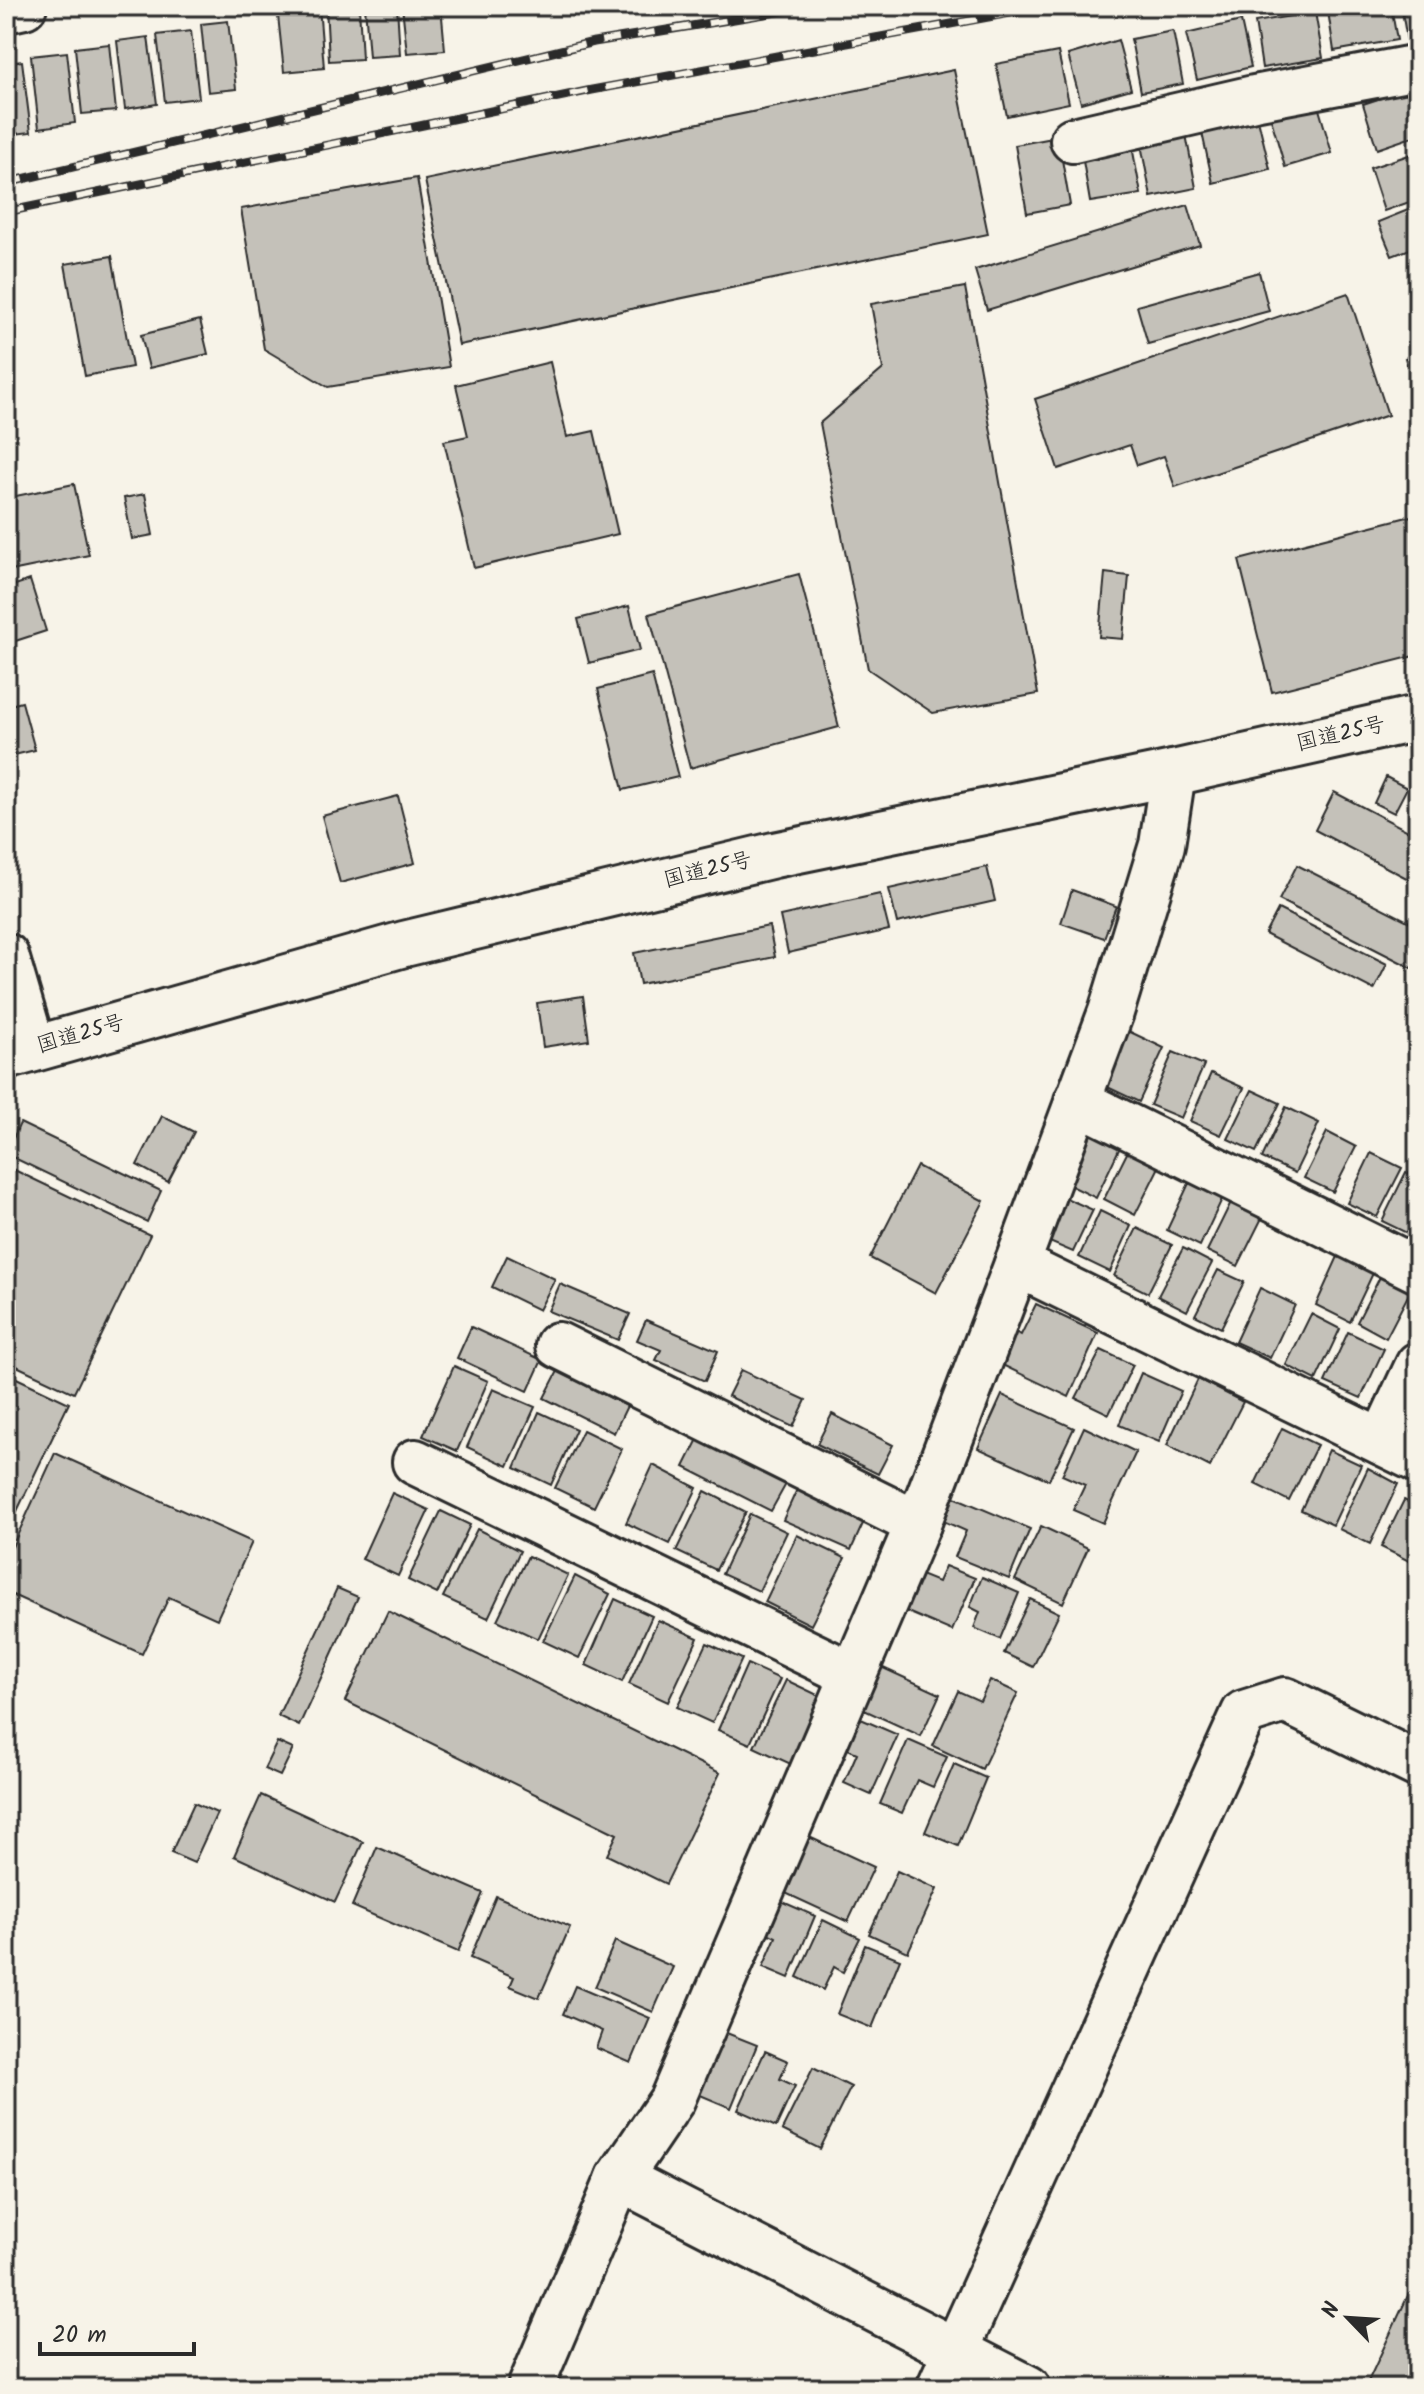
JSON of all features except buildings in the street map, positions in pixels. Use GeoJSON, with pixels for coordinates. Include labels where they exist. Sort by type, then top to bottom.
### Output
{"type":"FeatureCollection","features":[{"type":"Feature","properties":{"kind":"main road"},"geometry":{"type":"LineString","coordinates":[[6,10],[24,6]]}},
{"type":"Feature","properties":{"kind":"main road"},"geometry":{"type":"LineString","coordinates":[[1073,140],[1254,98],[1418,67]]}},
{"type":"Feature","properties":{"kind":"main road","name":"国道25号"},"geometry":{"type":"LineString","coordinates":[[20,1052],[419,940],[774,855],[1173,773],[1418,718]]}},
{"type":"Feature","properties":{"kind":"main road"},"geometry":{"type":"LineString","coordinates":[[530,2388],[619,2178],[672,2100],[918,1524],[1111,1012],[1162,845],[1173,773]]}},
{"type":"Feature","properties":{"kind":"main road"},"geometry":{"type":"LineString","coordinates":[[6,956],[20,1052]]}},
{"type":"Feature","properties":{"kind":"main road"},"geometry":{"type":"LineString","coordinates":[[1077,1101],[1418,1270]]}},
{"type":"Feature","properties":{"kind":"main road"},"geometry":{"type":"LineString","coordinates":[[1017,1264],[1400,1451],[1418,1365]]}},
{"type":"Feature","properties":{"kind":"main road"},"geometry":{"type":"LineString","coordinates":[[558,1345],[918,1524]]}},
{"type":"Feature","properties":{"kind":"main road"},"geometry":{"type":"LineString","coordinates":[[415,1462],[853,1675]]}},
{"type":"Feature","properties":{"kind":"main road"},"geometry":{"type":"LineString","coordinates":[[946,2370],[1244,1713],[1285,1700],[1418,1765]]}},
{"type":"Feature","properties":{"kind":"main road"},"geometry":{"type":"LineString","coordinates":[[619,2178],[946,2370],[1028,2388]]}},
{"type":"Feature","properties":{"kind":"railway"},"geometry":{"type":"LineString","coordinates":[[6,183],[594,42],[813,6]]}},
{"type":"Feature","properties":{"kind":"railway"},"geometry":{"type":"LineString","coordinates":[[6,212],[592,90],[1049,6]]}}]}
